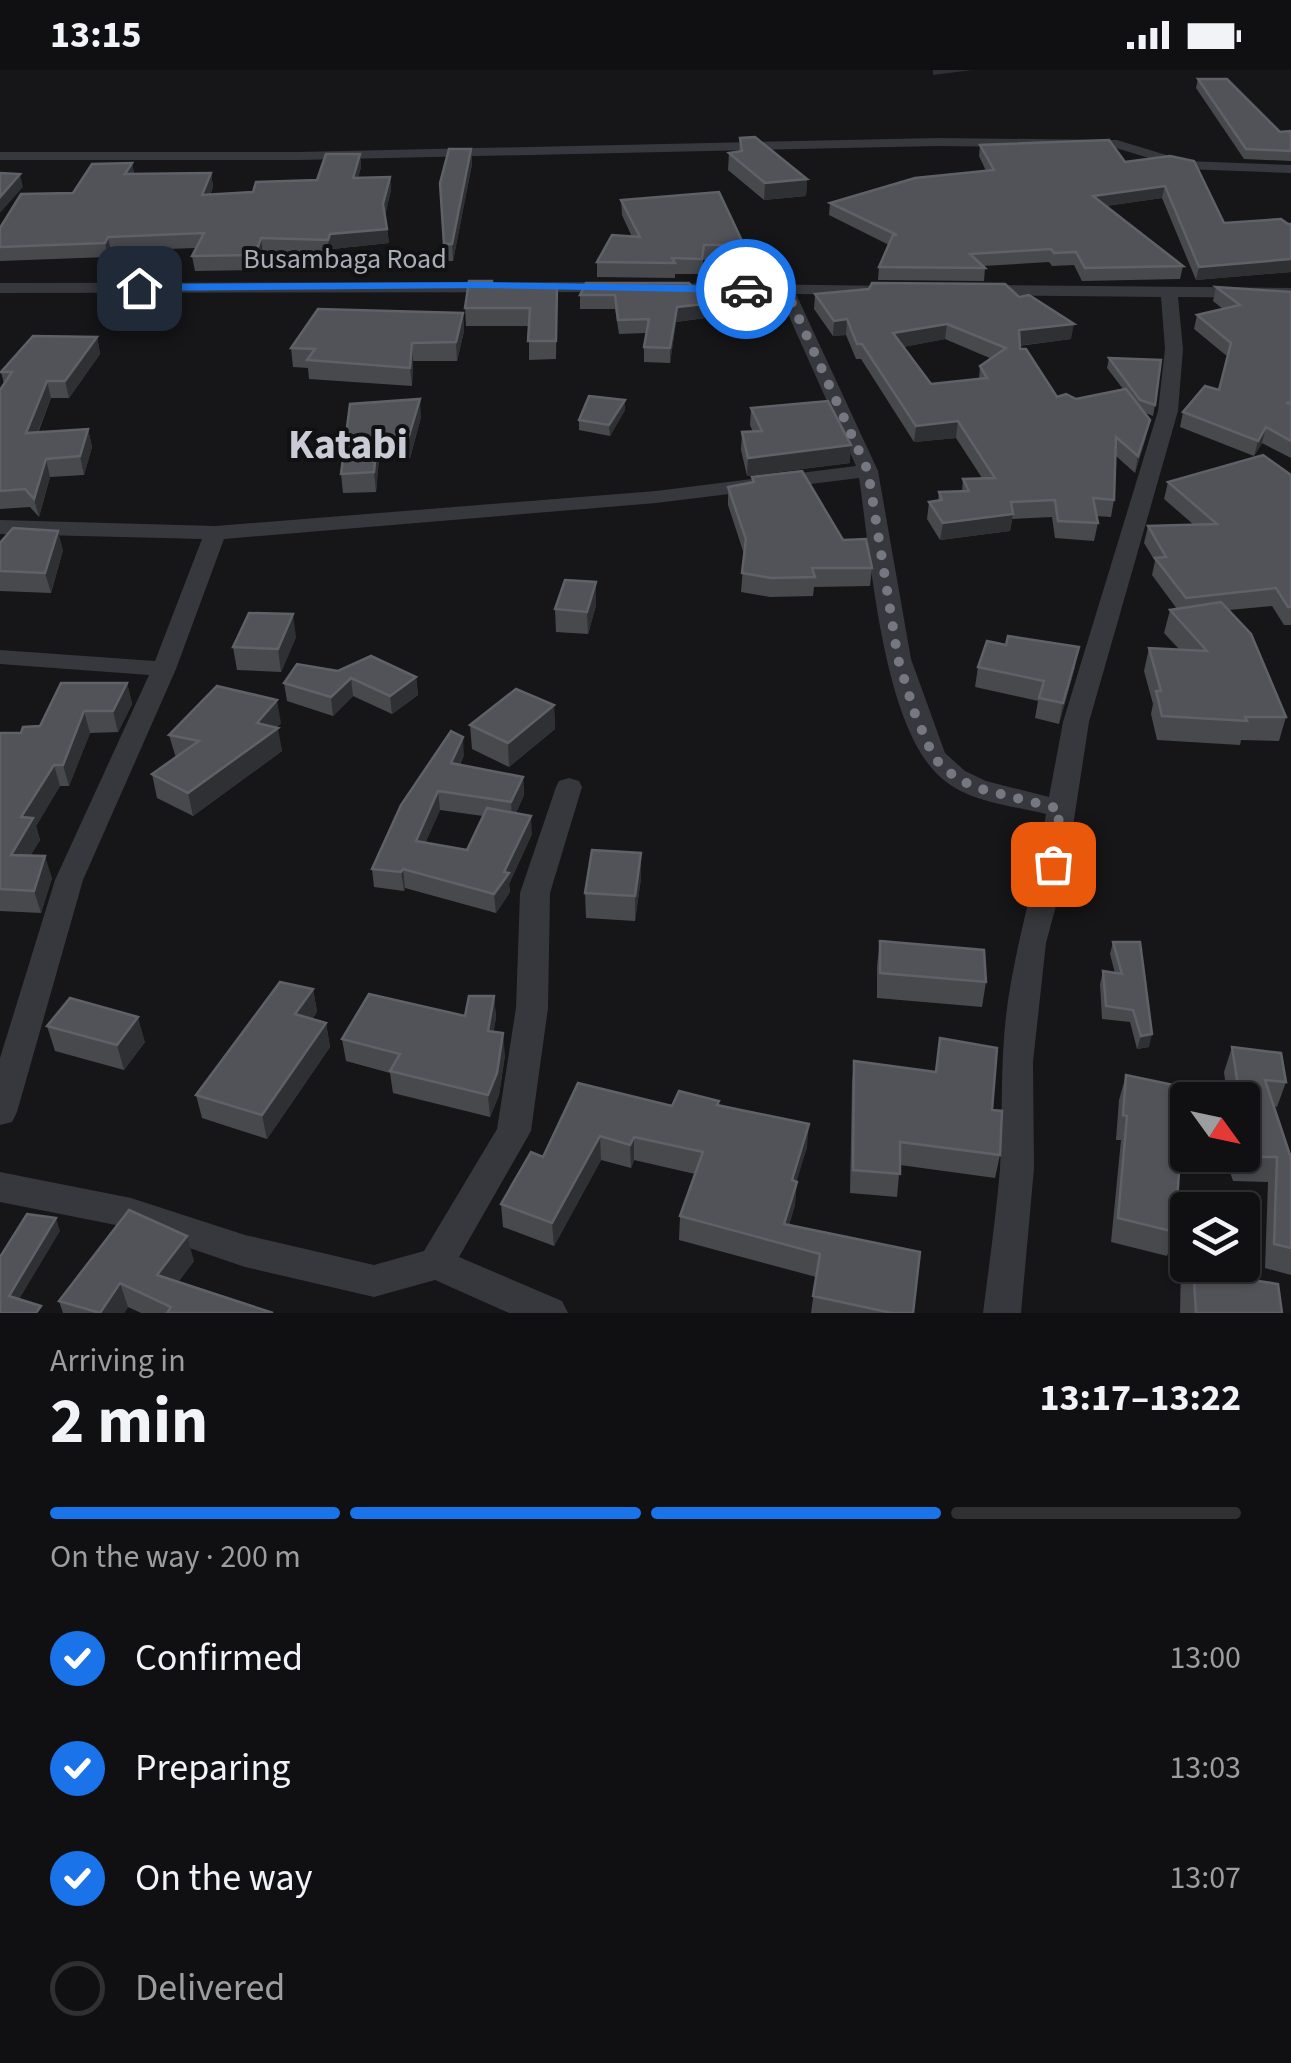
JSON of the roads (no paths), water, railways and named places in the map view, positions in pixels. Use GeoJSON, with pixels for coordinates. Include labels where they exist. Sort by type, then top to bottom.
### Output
{"type":"FeatureCollection","features":[{"type":"Feature","properties":{"kind":"street"},"geometry":{"type":"LineString","coordinates":[[0,156],[298,156],[972,142],[1118,144],[1185,166],[1291,169]]}},
{"type":"Feature","properties":{"kind":"street","name":"Busambaga Road"},"geometry":{"type":"LineString","coordinates":[[0,288],[628,287]]}},
{"type":"Feature","properties":{"kind":"street"},"geometry":{"type":"LineString","coordinates":[[648,287],[902,290]]}},
{"type":"Feature","properties":{"kind":"street"},"geometry":{"type":"LineString","coordinates":[[786,290],[868,471],[898,659],[934,758],[956,778],[977,788],[1060,809]]}},
{"type":"Feature","properties":{"kind":"street"},"geometry":{"type":"LineString","coordinates":[[961,290],[1291,292]]}},
{"type":"Feature","properties":{"kind":"street"},"geometry":{"type":"LineString","coordinates":[[1002,1313],[1017,1168],[1016,1062],[1032,943],[1053,864],[1076,722],[1168,412],[1174,349],[1169,292]]}},
{"type":"Feature","properties":{"kind":"street"},"geometry":{"type":"LineString","coordinates":[[0,526],[215,533],[656,497],[868,471]]}},
{"type":"Feature","properties":{"kind":"street"},"geometry":{"type":"LineString","coordinates":[[0,1112],[69,880],[164,669],[215,533]]}},
{"type":"Feature","properties":{"kind":"street"},"geometry":{"type":"LineString","coordinates":[[0,657],[164,669]]}},
{"type":"Feature","properties":{"kind":"street"},"geometry":{"type":"LineString","coordinates":[[436,1264],[514,1131],[532,1008],[535,893],[569,786]]}},
{"type":"Feature","properties":{"kind":"street"},"geometry":{"type":"LineString","coordinates":[[0,1187],[130,1212],[244,1251],[374,1281],[436,1264],[548,1313]]}},
{"type":"Feature","properties":{"kind":"district","name":"Katabi"},"geometry":{"type":"Point","coordinates":[348,445]}}]}
